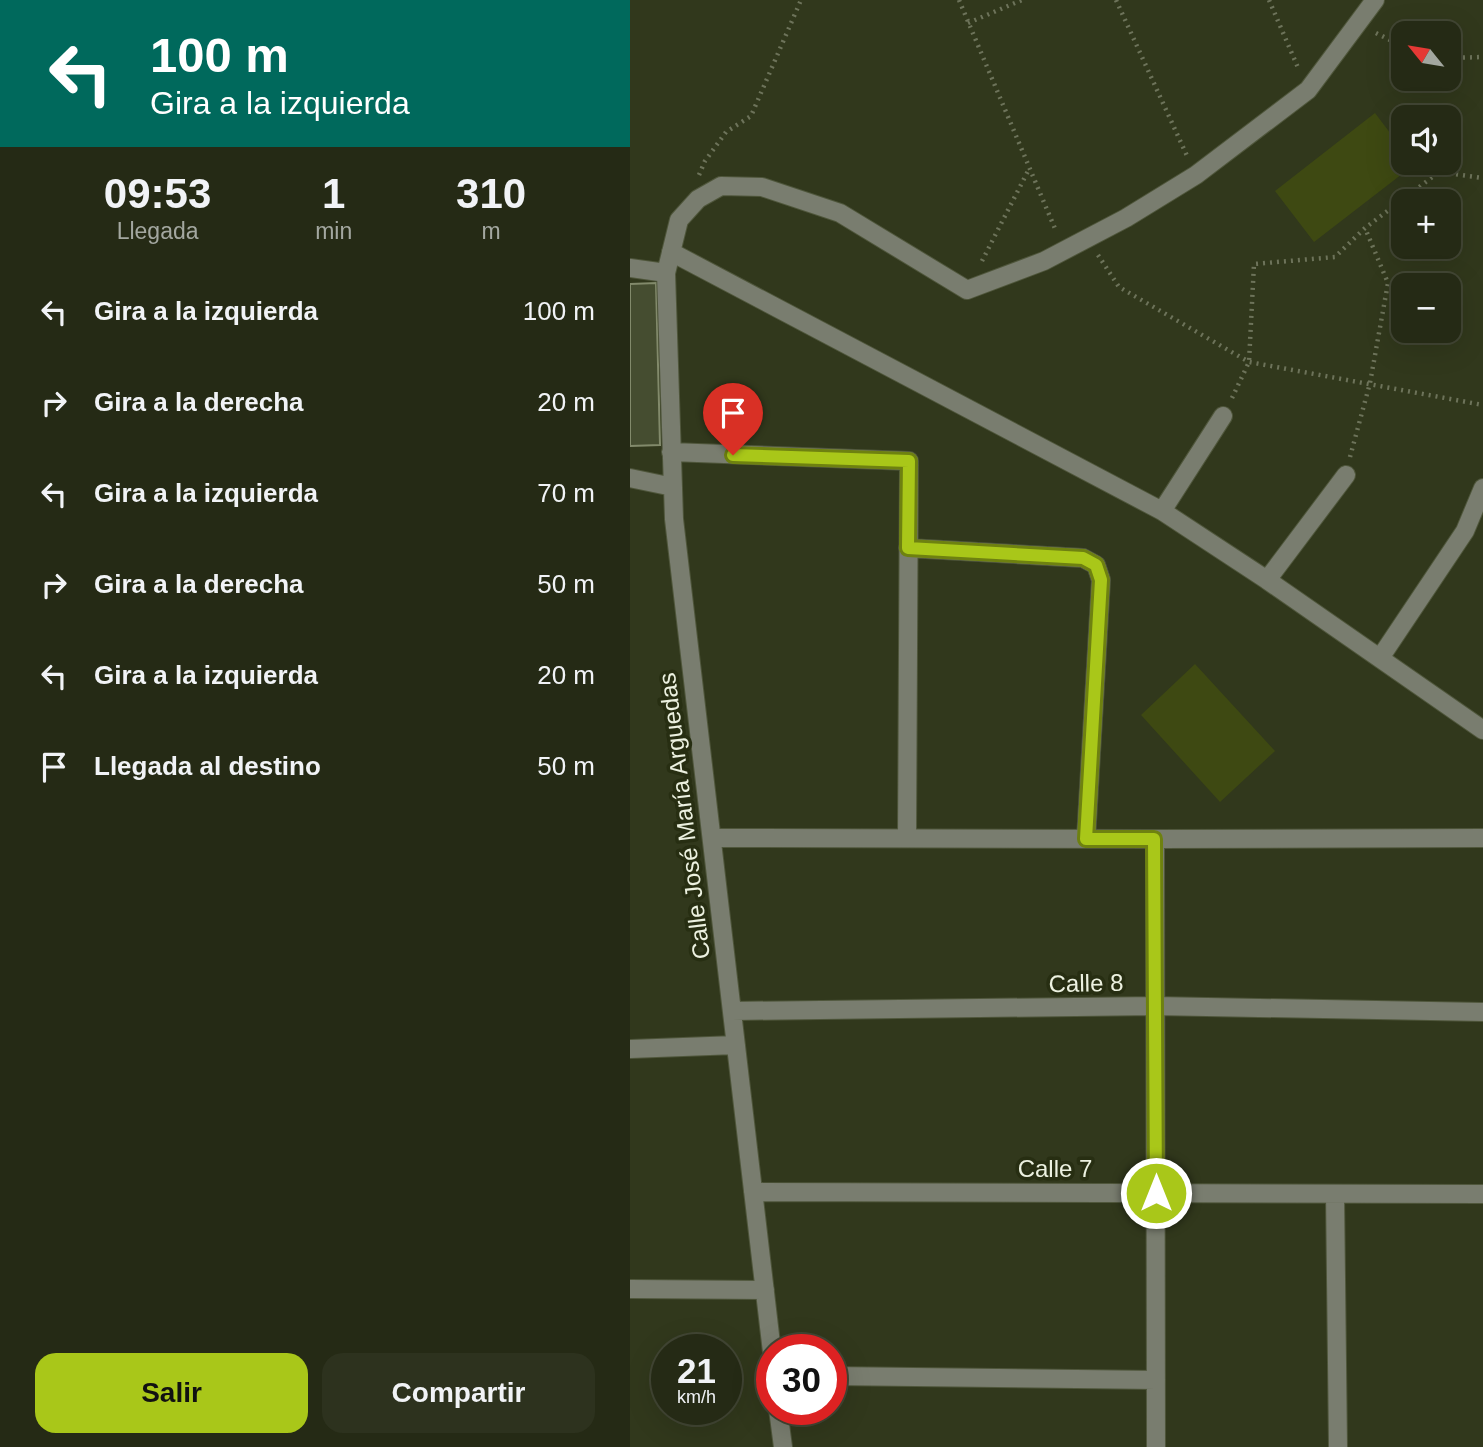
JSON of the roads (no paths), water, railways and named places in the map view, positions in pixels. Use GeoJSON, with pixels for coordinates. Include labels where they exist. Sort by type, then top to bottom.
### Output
{"type":"FeatureCollection","features":[{"type":"Feature","properties":{"kind":"street","name":"Calle José María Arguedas"},"geometry":{"type":"LineString","coordinates":[[770,1334],[674,519],[666,272],[678,220],[698,199],[721,186],[762,187],[840,213],[967,290],[1044,261],[1196,175],[1308,90],[1375,0]]}},
{"type":"Feature","properties":{"kind":"street"},"geometry":{"type":"LineString","coordinates":[[671,253],[1162,511],[1267,580],[1483,730]]}},
{"type":"Feature","properties":{"kind":"street"},"geometry":{"type":"LineString","coordinates":[[630,268],[666,272]]}},
{"type":"Feature","properties":{"kind":"street"},"geometry":{"type":"LineString","coordinates":[[1162,511],[1223,416]]}},
{"type":"Feature","properties":{"kind":"street"},"geometry":{"type":"LineString","coordinates":[[671,452],[909,461],[906,838]]}},
{"type":"Feature","properties":{"kind":"street"},"geometry":{"type":"LineString","coordinates":[[1267,580],[1346,475]]}},
{"type":"Feature","properties":{"kind":"street"},"geometry":{"type":"LineString","coordinates":[[630,478],[673,487]]}},
{"type":"Feature","properties":{"kind":"street"},"geometry":{"type":"LineString","coordinates":[[1380,658],[1465,531],[1483,488]]}},
{"type":"Feature","properties":{"kind":"street"},"geometry":{"type":"LineString","coordinates":[[908,548],[1083,558],[1096,565],[1101,580],[1086,839]]}},
{"type":"Feature","properties":{"kind":"street"},"geometry":{"type":"LineString","coordinates":[[712,838],[1483,838]]}},
{"type":"Feature","properties":{"kind":"street"},"geometry":{"type":"LineString","coordinates":[[1154,839],[1156,1447]]}},
{"type":"Feature","properties":{"kind":"street","name":"Calle 8"},"geometry":{"type":"LineString","coordinates":[[732,1011],[1155,1006],[1483,1012]]}},
{"type":"Feature","properties":{"kind":"street"},"geometry":{"type":"LineString","coordinates":[[630,1049],[736,1045]]}},
{"type":"Feature","properties":{"kind":"street","name":"Calle 7"},"geometry":{"type":"LineString","coordinates":[[753,1192],[1483,1194]]}},
{"type":"Feature","properties":{"kind":"street"},"geometry":{"type":"LineString","coordinates":[[1335,1194],[1338,1447]]}},
{"type":"Feature","properties":{"kind":"street"},"geometry":{"type":"LineString","coordinates":[[630,1289],[765,1290]]}},
{"type":"Feature","properties":{"kind":"street"},"geometry":{"type":"LineString","coordinates":[[847,1376],[1156,1380]]}},
{"type":"Feature","properties":{"kind":"street"},"geometry":{"type":"LineString","coordinates":[[780,1425],[783,1447]]}}]}
